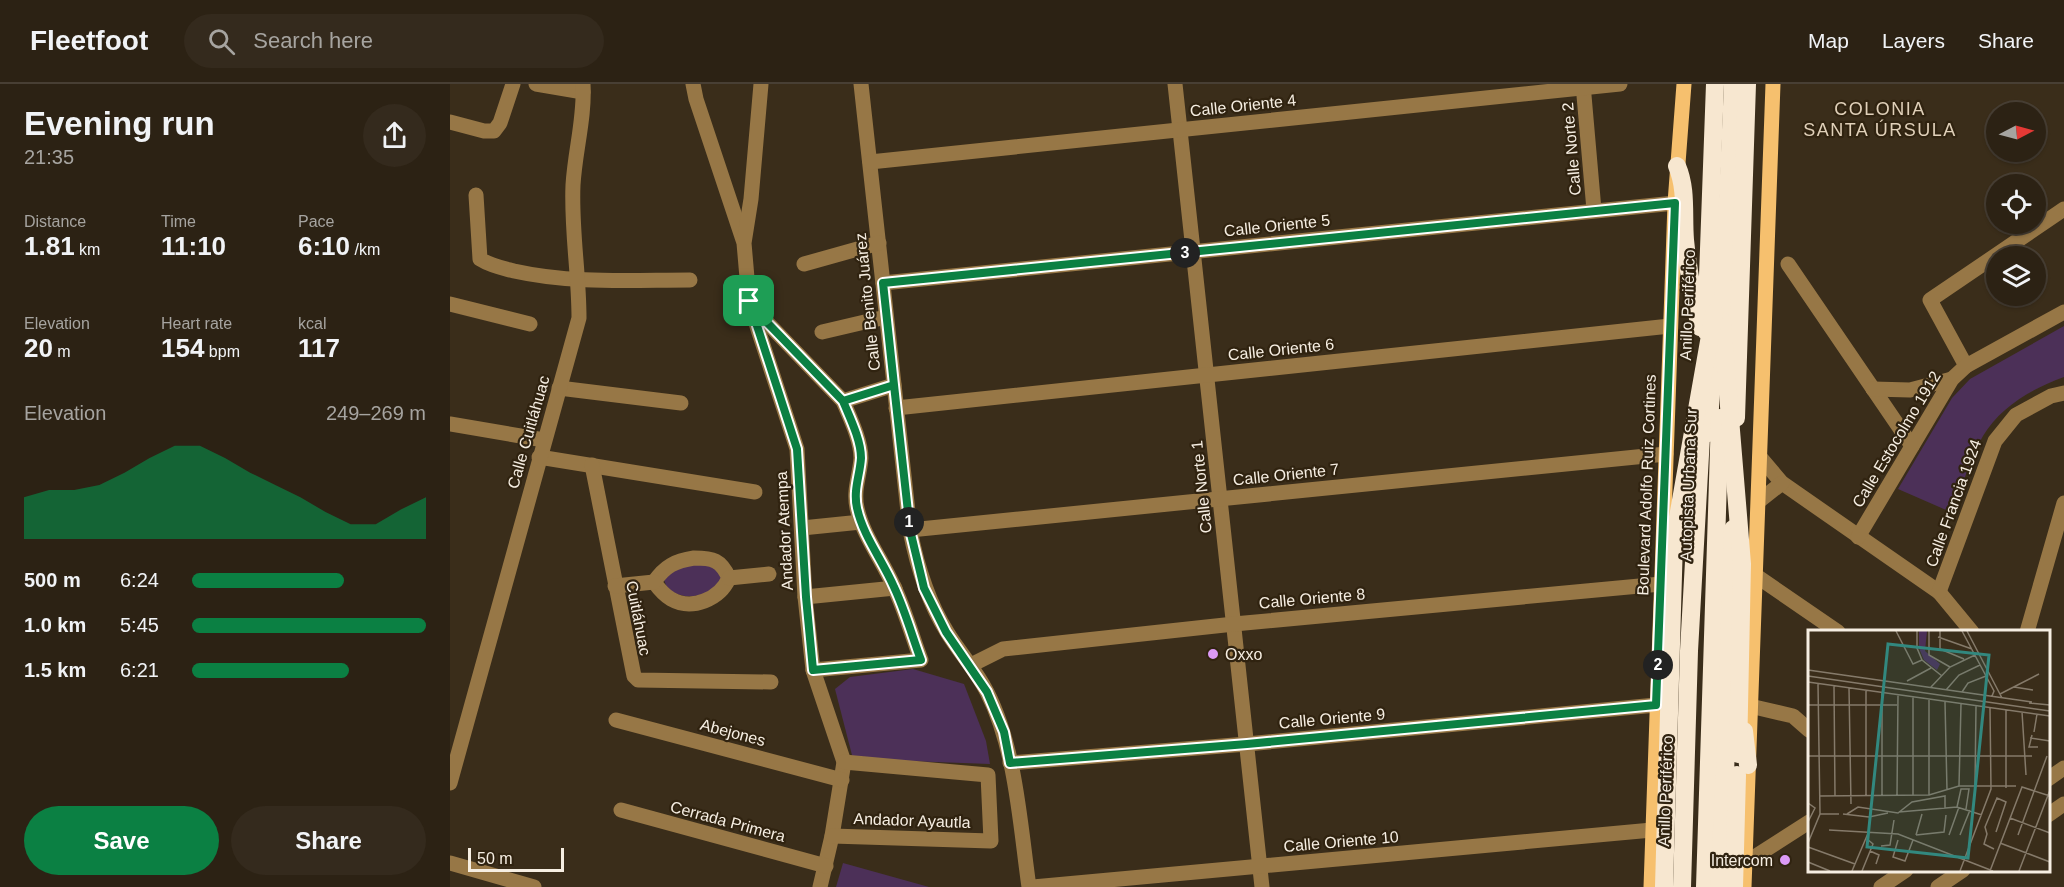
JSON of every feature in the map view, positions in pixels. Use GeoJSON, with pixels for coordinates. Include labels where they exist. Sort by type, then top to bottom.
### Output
{"type":"FeatureCollection","features":[{"type":"Feature","properties":{"kind":"highway","name":"Anillo Periférico"},"geometry":{"type":"LineString","coordinates":[[1682,887],[1689,651],[1706,349],[1715,84]]}},
{"type":"Feature","properties":{"kind":"highway","name":"Autopista Urbana Sur"},"geometry":{"type":"LineString","coordinates":[[1705,887],[1723,84]]}},
{"type":"Feature","properties":{"kind":"highway","name":"Autopista Urbana Sur"},"geometry":{"type":"LineString","coordinates":[[1692,887],[1718,317],[1733,84]]}},
{"type":"Feature","properties":{"kind":"highway"},"geometry":{"type":"LineString","coordinates":[[1719,887],[1725,775],[1747,84]]}},
{"type":"Feature","properties":{"kind":"highway"},"geometry":{"type":"LineString","coordinates":[[1677,166],[1683,180],[1685,240],[1694,300],[1706,349]]}},
{"type":"Feature","properties":{"kind":"highway"},"geometry":{"type":"LineString","coordinates":[[1664,887],[1674,540],[1718,317]]}},
{"type":"Feature","properties":{"kind":"highway"},"geometry":{"type":"LineString","coordinates":[[1718,317],[1742,564],[1734,887]]}},
{"type":"Feature","properties":{"kind":"highway"},"geometry":{"type":"LineString","coordinates":[[1730,619],[1748,765]]}},
{"type":"Feature","properties":{"kind":"main road","name":"Boulevard Adolfo Ruiz Cortines"},"geometry":{"type":"LineString","coordinates":[[1651,887],[1675,203],[1684,84]]}},
{"type":"Feature","properties":{"kind":"main road"},"geometry":{"type":"LineString","coordinates":[[1744,887],[1773,84]]}},
{"type":"Feature","properties":{"kind":"street"},"geometry":{"type":"LineString","coordinates":[[450,122],[484,131],[494,131],[500,123],[513,84]]}},
{"type":"Feature","properties":{"kind":"street"},"geometry":{"type":"LineString","coordinates":[[536,84],[583,88]]}},
{"type":"Feature","properties":{"kind":"street"},"geometry":{"type":"LineString","coordinates":[[693,84],[744,243]]}},
{"type":"Feature","properties":{"kind":"street"},"geometry":{"type":"LineString","coordinates":[[744,243],[751,199],[761,84]]}},
{"type":"Feature","properties":{"kind":"street","name":"Calle Benito Juárez"},"geometry":{"type":"LineString","coordinates":[[861,84],[910,530],[924,588],[946,632],[971,665],[987,692],[1004,732],[1031,887]]}},
{"type":"Feature","properties":{"kind":"street","name":"Calle Norte 1"},"geometry":{"type":"LineString","coordinates":[[1175,84],[1262,887]]}},
{"type":"Feature","properties":{"kind":"street","name":"Calle Oriente 4"},"geometry":{"type":"LineString","coordinates":[[870,162],[1583,86],[1620,84]]}},
{"type":"Feature","properties":{"kind":"street","name":"Calle Norte 2"},"geometry":{"type":"LineString","coordinates":[[1583,86],[1594,210]]}},
{"type":"Feature","properties":{"kind":"street","name":"Calle Cuitláhuac"},"geometry":{"type":"LineString","coordinates":[[450,783],[579,318],[573,184],[583,88]]}},
{"type":"Feature","properties":{"kind":"street"},"geometry":{"type":"LineString","coordinates":[[476,195],[480,259],[489,265],[519,272],[579,280],[690,280]]}},
{"type":"Feature","properties":{"kind":"street","name":"Calle Oriente 5"},"geometry":{"type":"LineString","coordinates":[[883,283],[1675,203]]}},
{"type":"Feature","properties":{"kind":"street"},"geometry":{"type":"LineString","coordinates":[[1966,366],[1930,300],[2064,208]]}},
{"type":"Feature","properties":{"kind":"street","name":"Andador Atempa"},"geometry":{"type":"LineString","coordinates":[[744,243],[749,301],[797,449],[813,670],[844,762]]}},
{"type":"Feature","properties":{"kind":"street"},"geometry":{"type":"LineString","coordinates":[[804,264],[879,243]]}},
{"type":"Feature","properties":{"kind":"street"},"geometry":{"type":"LineString","coordinates":[[1788,264],[1912,446]]}},
{"type":"Feature","properties":{"kind":"street"},"geometry":{"type":"LineString","coordinates":[[749,301],[843,401],[860,450],[861,459],[855,492],[861,522],[895,588],[921,660],[813,670]]}},
{"type":"Feature","properties":{"kind":"street"},"geometry":{"type":"LineString","coordinates":[[450,304],[530,324]]}},
{"type":"Feature","properties":{"kind":"street","name":"Calle Estocolmo 1912"},"geometry":{"type":"LineString","coordinates":[[1858,537],[1952,379],[1966,366],[2064,312]]}},
{"type":"Feature","properties":{"kind":"street"},"geometry":{"type":"LineString","coordinates":[[822,332],[886,316]]}},
{"type":"Feature","properties":{"kind":"street","name":"Calle Oriente 6"},"geometry":{"type":"LineString","coordinates":[[896,408],[1670,326]]}},
{"type":"Feature","properties":{"kind":"street"},"geometry":{"type":"LineString","coordinates":[[1873,389],[1910,390],[1952,379]]}},
{"type":"Feature","properties":{"kind":"street"},"geometry":{"type":"LineString","coordinates":[[843,401],[894,385]]}},
{"type":"Feature","properties":{"kind":"street"},"geometry":{"type":"LineString","coordinates":[[559,388],[681,403]]}},
{"type":"Feature","properties":{"kind":"street","name":"Calle Francia 1924"},"geometry":{"type":"LineString","coordinates":[[1939,592],[1995,441],[2016,415],[2051,396],[2064,393]]}},
{"type":"Feature","properties":{"kind":"street"},"geometry":{"type":"LineString","coordinates":[[450,424],[544,440]]}},
{"type":"Feature","properties":{"kind":"street","name":"Calle Oriente 7"},"geometry":{"type":"LineString","coordinates":[[910,530],[1666,454]]}},
{"type":"Feature","properties":{"kind":"street"},"geometry":{"type":"LineString","coordinates":[[539,457],[755,492]]}},
{"type":"Feature","properties":{"kind":"street"},"geometry":{"type":"LineString","coordinates":[[1760,457],[1782,483],[1939,592],[1970,630]]}},
{"type":"Feature","properties":{"kind":"street","name":"Cuitláhuac"},"geometry":{"type":"LineString","coordinates":[[592,465],[633,676],[638,680],[771,682]]}},
{"type":"Feature","properties":{"kind":"street"},"geometry":{"type":"LineString","coordinates":[[1759,501],[1782,483]]}},
{"type":"Feature","properties":{"kind":"street"},"geometry":{"type":"LineString","coordinates":[[2028,630],[2064,503]]}},
{"type":"Feature","properties":{"kind":"street"},"geometry":{"type":"LineString","coordinates":[[802,528],[861,522]]}},
{"type":"Feature","properties":{"kind":"street"},"geometry":{"type":"LineString","coordinates":[[615,586],[654,582],[670,565],[680,560],[694,558],[716,561],[724,568],[729,578]]}},
{"type":"Feature","properties":{"kind":"street"},"geometry":{"type":"LineString","coordinates":[[729,578],[769,574]]}},
{"type":"Feature","properties":{"kind":"street"},"geometry":{"type":"LineString","coordinates":[[1755,576],[1835,630]]}},
{"type":"Feature","properties":{"kind":"street"},"geometry":{"type":"LineString","coordinates":[[654,582],[664,594],[674,601],[685,603],[705,601],[716,597],[724,589],[729,578]]}},
{"type":"Feature","properties":{"kind":"street","name":"Calle Oriente 8"},"geometry":{"type":"LineString","coordinates":[[971,665],[1003,649],[1234,624],[1661,584]]}},
{"type":"Feature","properties":{"kind":"street"},"geometry":{"type":"LineString","coordinates":[[806,597],[895,588]]}},
{"type":"Feature","properties":{"kind":"street","name":"Calle Oriente 9"},"geometry":{"type":"LineString","coordinates":[[1010,763],[1247,744],[1656,705]]}},
{"type":"Feature","properties":{"kind":"street"},"geometry":{"type":"LineString","coordinates":[[1750,706],[1793,716],[1808,729]]}},
{"type":"Feature","properties":{"kind":"street","name":"Abejones"},"geometry":{"type":"LineString","coordinates":[[616,720],[842,780]]}},
{"type":"Feature","properties":{"kind":"street"},"geometry":{"type":"LineString","coordinates":[[820,887],[832,836],[844,762]]}},
{"type":"Feature","properties":{"kind":"street","name":"Andador Ayautla"},"geometry":{"type":"LineString","coordinates":[[832,836],[991,840],[988,775],[844,762]]}},
{"type":"Feature","properties":{"kind":"street"},"geometry":{"type":"LineString","coordinates":[[2049,814],[2064,804]]}},
{"type":"Feature","properties":{"kind":"street","name":"Cerrada Primera"},"geometry":{"type":"LineString","coordinates":[[621,810],[826,866]]}},
{"type":"Feature","properties":{"kind":"street"},"geometry":{"type":"LineString","coordinates":[[1745,863],[1808,823]]}},
{"type":"Feature","properties":{"kind":"street","name":"Calle Oriente 10"},"geometry":{"type":"LineString","coordinates":[[1031,887],[1652,830]]}},
{"type":"Feature","properties":{"kind":"street"},"geometry":{"type":"LineString","coordinates":[[450,864],[534,887]]}},
{"type":"Feature","properties":{"kind":"street"},"geometry":{"type":"LineString","coordinates":[[1938,887],[1960,872]]}},
{"type":"Feature","properties":{"kind":"street"},"geometry":{"type":"LineString","coordinates":[[1881,887],[1899,876]]}},
{"type":"Feature","properties":{"kind":"shaded area"},"geometry":{"type":"Polygon","coordinates":[[[2064,326],[2064,377],[2029,393],[1998,416],[1983,436],[1974,454],[1953,513],[1898,489],[1952,398],[1970,379],[2064,326]]]}},
{"type":"Feature","properties":{"kind":"shaded area"},"geometry":{"type":"Polygon","coordinates":[[[710,563],[723,575],[716,589],[692,596],[668,590],[664,580],[679,564],[710,563]]]}},
{"type":"Feature","properties":{"kind":"shaded area"},"geometry":{"type":"Polygon","coordinates":[[[913,669],[964,684],[986,741],[990,764],[853,759],[835,689],[850,677],[913,669]]]}},
{"type":"Feature","properties":{"kind":"shaded area"},"geometry":{"type":"Polygon","coordinates":[[[843,863],[929,887],[836,887],[843,863]]]}},
{"type":"Feature","properties":{"kind":"place","name":"Oxxo"},"geometry":{"type":"Point","coordinates":[1213,654]}},
{"type":"Feature","properties":{"kind":"place","name":"Intercom"},"geometry":{"type":"Point","coordinates":[1785,860]}},
{"type":"Feature","properties":{"kind":"district","name":"COLONIA SANTA ÚRSULA"},"geometry":{"type":"Point","coordinates":[1880,120]}},
{"type":"Feature","properties":{"kind":"route"},"geometry":{"type":"LineString","coordinates":[[749,301],[797,449],[813,670],[921,660],[895,588],[861,522],[855,492],[861,459],[860,450],[843,401],[894,385],[910,530],[924,588],[946,632],[971,665],[987,692],[1004,732],[1010,763],[1247,744],[1656,705],[1675,203],[883,283],[894,385],[843,401],[749,301]]}}]}
